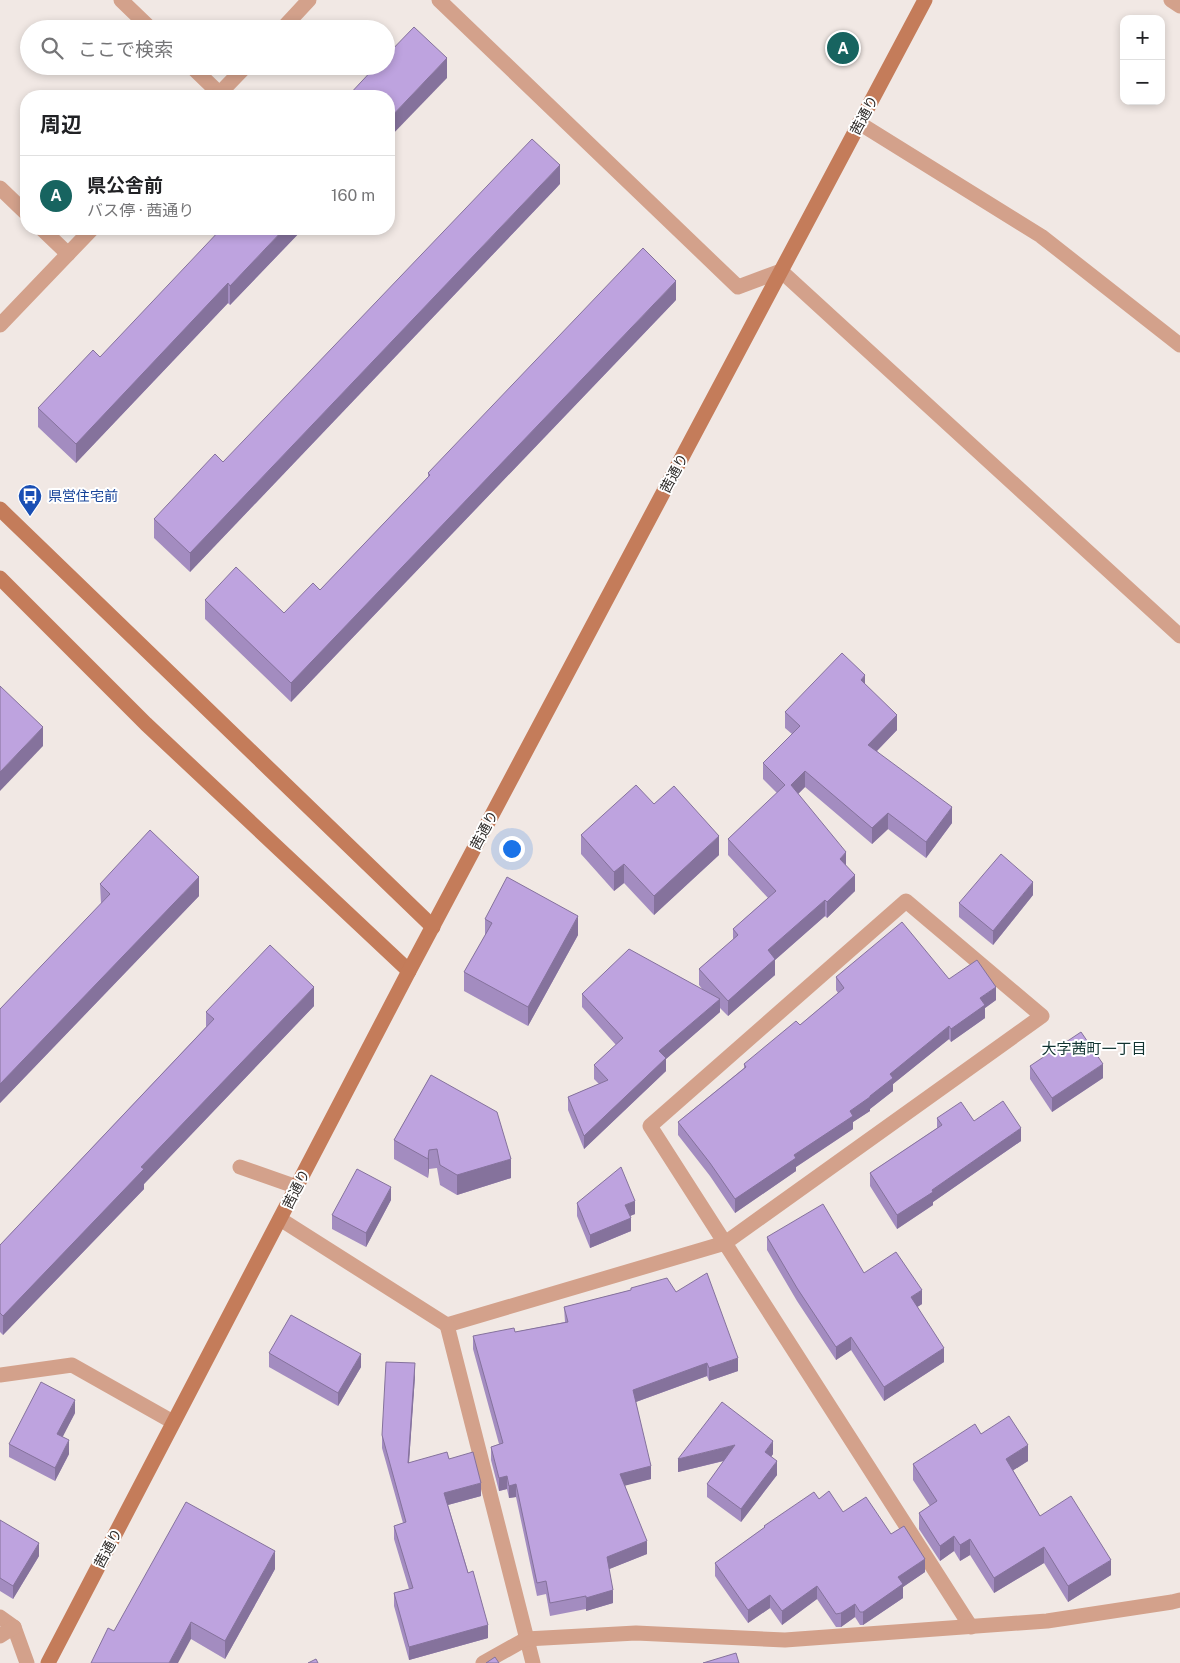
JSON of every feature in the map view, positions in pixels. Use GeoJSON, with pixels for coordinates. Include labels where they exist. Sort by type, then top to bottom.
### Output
{"type":"FeatureCollection","features":[{"type":"Feature","properties":{"kind":"street"},"geometry":{"type":"LineString","coordinates":[[121,0],[142,20]]}},
{"type":"Feature","properties":{"kind":"street"},"geometry":{"type":"LineString","coordinates":[[290,20],[309,0]]}},
{"type":"Feature","properties":{"kind":"street"},"geometry":{"type":"LineString","coordinates":[[439,0],[738,287],[781,271],[1180,636]]}},
{"type":"Feature","properties":{"kind":"street","name":"茜通り"},"geometry":{"type":"LineString","coordinates":[[48,1663],[433,927],[925,0]]}},
{"type":"Feature","properties":{"kind":"street"},"geometry":{"type":"LineString","coordinates":[[1171,0],[1180,6]]}},
{"type":"Feature","properties":{"kind":"street"},"geometry":{"type":"LineString","coordinates":[[199,75],[214,90]]}},
{"type":"Feature","properties":{"kind":"street"},"geometry":{"type":"LineString","coordinates":[[224,90],[238,75]]}},
{"type":"Feature","properties":{"kind":"street"},"geometry":{"type":"LineString","coordinates":[[859,123],[1041,236],[1180,345]]}},
{"type":"Feature","properties":{"kind":"street"},"geometry":{"type":"LineString","coordinates":[[0,188],[20,207]]}},
{"type":"Feature","properties":{"kind":"street"},"geometry":{"type":"LineString","coordinates":[[48,235],[68,254]]}},
{"type":"Feature","properties":{"kind":"street"},"geometry":{"type":"LineString","coordinates":[[0,326],[86,235]]}},
{"type":"Feature","properties":{"kind":"street"},"geometry":{"type":"LineString","coordinates":[[0,509],[433,927]]}},
{"type":"Feature","properties":{"kind":"street"},"geometry":{"type":"LineString","coordinates":[[0,578],[146,724],[410,971]]}},
{"type":"Feature","properties":{"kind":"street"},"geometry":{"type":"LineString","coordinates":[[447,1325],[725,1243],[1042,1016],[906,901],[650,1126],[725,1243],[971,1627]]}},
{"type":"Feature","properties":{"kind":"street"},"geometry":{"type":"LineString","coordinates":[[240,1167],[296,1187]]}},
{"type":"Feature","properties":{"kind":"street"},"geometry":{"type":"LineString","coordinates":[[280,1219],[447,1325],[533,1663]]}},
{"type":"Feature","properties":{"kind":"street"},"geometry":{"type":"LineString","coordinates":[[0,1375],[72,1365],[173,1422]]}},
{"type":"Feature","properties":{"kind":"street"},"geometry":{"type":"LineString","coordinates":[[483,1663],[526,1639],[636,1633],[785,1640],[1047,1621],[1180,1600]]}},
{"type":"Feature","properties":{"kind":"street"},"geometry":{"type":"LineString","coordinates":[[0,1617],[14,1627],[27,1663]]}},
{"type":"Feature","properties":{"kind":"street"},"geometry":{"type":"LineString","coordinates":[[0,1636],[14,1627]]}},
{"type":"Feature","properties":{"kind":"building"},"geometry":{"type":"Polygon","coordinates":[[[414,27],[447,58],[395,113],[395,90],[354,90],[368,75],[395,75],[395,47],[414,27]]]}},
{"type":"Feature","properties":{"kind":"building"},"geometry":{"type":"Polygon","coordinates":[[[532,139],[560,165],[190,553],[154,519],[215,454],[223,462],[532,139]]]}},
{"type":"Feature","properties":{"kind":"building"},"geometry":{"type":"Polygon","coordinates":[[[215,235],[278,235],[230,286],[228,283],[76,444],[38,408],[93,350],[100,357],[215,235]]]}},
{"type":"Feature","properties":{"kind":"building"},"geometry":{"type":"Polygon","coordinates":[[[643,248],[676,281],[291,683],[205,600],[236,567],[284,613],[313,583],[320,590],[430,475],[428,473],[643,248]]]}},
{"type":"Feature","properties":{"kind":"building"},"geometry":{"type":"Polygon","coordinates":[[[842,653],[865,675],[861,680],[897,715],[868,745],[952,807],[926,842],[888,813],[872,828],[805,771],[791,785],[846,852],[840,859],[855,875],[827,902],[825,900],[768,950],[775,959],[728,1001],[699,969],[738,935],[733,929],[776,891],[728,839],[785,785],[763,763],[800,726],[785,712],[842,653]]]}},
{"type":"Feature","properties":{"kind":"building"},"geometry":{"type":"Polygon","coordinates":[[[0,686],[43,727],[0,772],[0,686]]]}},
{"type":"Feature","properties":{"kind":"building"},"geometry":{"type":"Polygon","coordinates":[[[636,785],[654,804],[674,786],[719,836],[654,896],[624,864],[614,872],[581,835],[636,785]]]}},
{"type":"Feature","properties":{"kind":"building"},"geometry":{"type":"Polygon","coordinates":[[[150,830],[199,877],[0,1084],[0,1009],[110,894],[100,884],[150,830]]]}},
{"type":"Feature","properties":{"kind":"building"},"geometry":{"type":"Polygon","coordinates":[[[1001,854],[1033,882],[993,931],[959,903],[1001,854]]]}},
{"type":"Feature","properties":{"kind":"building"},"geometry":{"type":"Polygon","coordinates":[[[507,877],[578,916],[528,1007],[464,972],[492,923],[485,919],[507,877]]]}},
{"type":"Feature","properties":{"kind":"building"},"geometry":{"type":"Polygon","coordinates":[[[902,922],[949,979],[977,960],[996,987],[980,998],[985,1005],[951,1029],[949,1026],[890,1074],[893,1078],[850,1111],[853,1116],[794,1155],[796,1158],[735,1199],[678,1122],[746,1067],[744,1064],[796,1021],[800,1025],[844,988],[836,977],[902,922]]]}},
{"type":"Feature","properties":{"kind":"building"},"geometry":{"type":"Polygon","coordinates":[[[270,945],[314,987],[141,1167],[144,1169],[3,1316],[0,1313],[0,1245],[214,1019],[206,1012],[270,945]]]}},
{"type":"Feature","properties":{"kind":"building"},"geometry":{"type":"Polygon","coordinates":[[[629,949],[720,999],[659,1051],[666,1058],[584,1136],[568,1097],[608,1080],[594,1065],[623,1038],[582,994],[629,949]]]}},
{"type":"Feature","properties":{"kind":"building"},"geometry":{"type":"Polygon","coordinates":[[[1081,1032],[1103,1064],[1052,1098],[1030,1066],[1081,1032]]]}},
{"type":"Feature","properties":{"kind":"building"},"geometry":{"type":"Polygon","coordinates":[[[431,1075],[497,1112],[511,1159],[457,1175],[440,1165],[437,1149],[429,1150],[428,1159],[394,1140],[431,1075]]]}},
{"type":"Feature","properties":{"kind":"building"},"geometry":{"type":"Polygon","coordinates":[[[1003,1101],[1021,1128],[932,1190],[933,1192],[897,1215],[870,1173],[942,1125],[937,1118],[961,1102],[974,1121],[1003,1101]]]}},
{"type":"Feature","properties":{"kind":"building"},"geometry":{"type":"Polygon","coordinates":[[[621,1167],[635,1201],[625,1205],[631,1218],[590,1235],[577,1203],[621,1167]]]}},
{"type":"Feature","properties":{"kind":"building"},"geometry":{"type":"Polygon","coordinates":[[[357,1169],[391,1187],[366,1233],[332,1215],[357,1169]]]}},
{"type":"Feature","properties":{"kind":"building"},"geometry":{"type":"Polygon","coordinates":[[[823,1204],[864,1273],[896,1252],[922,1290],[911,1297],[944,1348],[884,1387],[851,1337],[836,1347],[797,1288],[767,1237],[823,1204]]]}},
{"type":"Feature","properties":{"kind":"building"},"geometry":{"type":"Polygon","coordinates":[[[707,1273],[738,1358],[709,1368],[707,1363],[633,1390],[651,1466],[620,1474],[647,1541],[607,1557],[613,1590],[586,1598],[586,1596],[550,1603],[546,1581],[537,1583],[516,1484],[509,1486],[507,1476],[499,1478],[491,1447],[503,1443],[473,1336],[514,1328],[515,1332],[568,1322],[564,1307],[631,1290],[631,1288],[667,1278],[676,1292],[707,1273]]]}},
{"type":"Feature","properties":{"kind":"building"},"geometry":{"type":"Polygon","coordinates":[[[291,1315],[361,1354],[338,1393],[269,1353],[291,1315]]]}},
{"type":"Feature","properties":{"kind":"building"},"geometry":{"type":"Polygon","coordinates":[[[386,1362],[415,1363],[408,1463],[447,1452],[449,1459],[473,1452],[481,1483],[444,1493],[468,1573],[473,1571],[488,1625],[409,1647],[394,1593],[413,1588],[394,1526],[406,1522],[382,1435],[386,1362]]]}},
{"type":"Feature","properties":{"kind":"building"},"geometry":{"type":"Polygon","coordinates":[[[41,1382],[75,1400],[57,1434],[69,1440],[55,1468],[9,1444],[41,1382]]]}},
{"type":"Feature","properties":{"kind":"building"},"geometry":{"type":"Polygon","coordinates":[[[722,1402],[773,1441],[765,1452],[777,1461],[741,1509],[707,1484],[735,1445],[678,1459],[722,1402]]]}},
{"type":"Feature","properties":{"kind":"building"},"geometry":{"type":"Polygon","coordinates":[[[1009,1416],[1028,1445],[1006,1459],[1040,1516],[1071,1496],[1111,1560],[1068,1586],[1044,1547],[994,1578],[970,1539],[960,1545],[954,1536],[940,1546],[919,1513],[937,1501],[913,1464],[975,1424],[981,1434],[1009,1416]]]}},
{"type":"Feature","properties":{"kind":"building"},"geometry":{"type":"Polygon","coordinates":[[[829,1491],[843,1512],[866,1497],[891,1534],[904,1526],[925,1559],[898,1577],[903,1584],[863,1612],[860,1612],[855,1604],[836,1614],[817,1586],[782,1611],[770,1595],[748,1610],[715,1563],[764,1526],[814,1492],[819,1499],[829,1491]]]}},
{"type":"Feature","properties":{"kind":"building"},"geometry":{"type":"Polygon","coordinates":[[[186,1502],[275,1551],[225,1641],[191,1622],[169,1663],[91,1663],[108,1628],[114,1631],[186,1502]]]}},
{"type":"Feature","properties":{"kind":"building"},"geometry":{"type":"Polygon","coordinates":[[[0,1520],[39,1543],[13,1586],[0,1578],[0,1520]]]}},
{"type":"Feature","properties":{"kind":"building"},"geometry":{"type":"Polygon","coordinates":[[[736,1653],[739,1663],[703,1663],[736,1653]]]}},
{"type":"Feature","properties":{"kind":"building"},"geometry":{"type":"Polygon","coordinates":[[[495,1657],[499,1663],[486,1663],[495,1657]]]}},
{"type":"Feature","properties":{"kind":"building"},"geometry":{"type":"Polygon","coordinates":[[[316,1659],[318,1663],[308,1663],[316,1659]]]}},
{"type":"Feature","properties":{"kind":"place","name":"県公舎前"},"geometry":{"type":"Point","coordinates":[843,48]}},
{"type":"Feature","properties":{"kind":"place","name":"県営住宅前"},"geometry":{"type":"Point","coordinates":[30,517]}},
{"type":"Feature","properties":{"kind":"district","name":"大字茜町一丁目"},"geometry":{"type":"Point","coordinates":[1094,1049]}}]}
